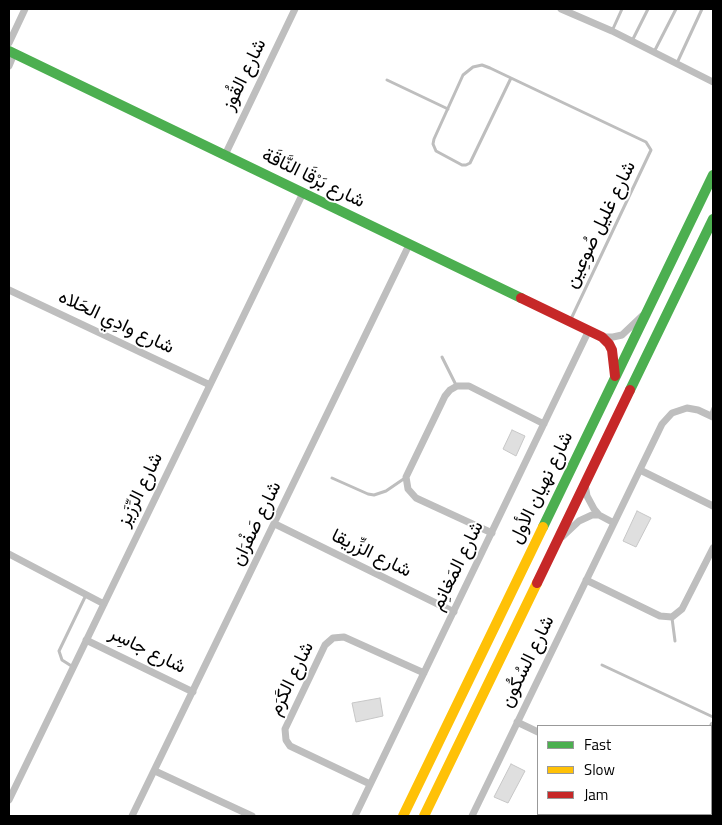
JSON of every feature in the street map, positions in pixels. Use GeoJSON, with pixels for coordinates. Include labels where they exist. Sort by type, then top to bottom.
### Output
{"type":"FeatureCollection","features":[{"type":"Feature","properties":{"kind":"main road","name":"شارع بَرْقَا النَّاقَة"},"geometry":{"type":"LineString","coordinates":[[12,53],[602,337]]}},
{"type":"Feature","properties":{"kind":"main road","name":"شارع نهيان الأول"},"geometry":{"type":"LineString","coordinates":[[403,816],[713,175]]}},
{"type":"Feature","properties":{"kind":"main road","name":"شارع نهيان الأول"},"geometry":{"type":"LineString","coordinates":[[424,816],[713,219]]}},
{"type":"Feature","properties":{"kind":"main road"},"geometry":{"type":"LineString","coordinates":[[602,337],[612,350],[615,378]]}},
{"type":"Feature","properties":{"kind":"street"},"geometry":{"type":"LineString","coordinates":[[9,43],[25,9]]}},
{"type":"Feature","properties":{"kind":"street","name":"شارع القُوز"},"geometry":{"type":"LineString","coordinates":[[225,155],[296,9]]}},
{"type":"Feature","properties":{"kind":"street"},"geometry":{"type":"LineString","coordinates":[[561,9],[612,31],[713,82]]}},
{"type":"Feature","properties":{"kind":"street"},"geometry":{"type":"LineString","coordinates":[[9,66],[12,53]]}},
{"type":"Feature","properties":{"kind":"street","name":"شارع الرِّزَيز"},"geometry":{"type":"LineString","coordinates":[[9,800],[11,788],[104,604],[303,193]]}},
{"type":"Feature","properties":{"kind":"street","name":"شارع صَفْرَان"},"geometry":{"type":"LineString","coordinates":[[132,816],[409,245]]}},
{"type":"Feature","properties":{"kind":"street","name":"شارع وادِي الحَلاه"},"geometry":{"type":"LineString","coordinates":[[9,290],[210,385]]}},
{"type":"Feature","properties":{"kind":"street"},"geometry":{"type":"LineString","coordinates":[[602,337],[613,338],[622,335],[649,308]]}},
{"type":"Feature","properties":{"kind":"street","name":"شارع المَغانِم"},"geometry":{"type":"LineString","coordinates":[[355,816],[589,330]]}},
{"type":"Feature","properties":{"kind":"street"},"geometry":{"type":"LineString","coordinates":[[492,533],[414,496],[408,488],[406,477],[445,396],[457,386],[465,385],[473,388],[544,424]]}},
{"type":"Feature","properties":{"kind":"street","name":"شارع السُكُون"},"geometry":{"type":"LineString","coordinates":[[472,816],[662,424],[672,413],[682,409],[692,408],[712,416]]}},
{"type":"Feature","properties":{"kind":"street"},"geometry":{"type":"LineString","coordinates":[[640,470],[713,506]]}},
{"type":"Feature","properties":{"kind":"street"},"geometry":{"type":"LineString","coordinates":[[585,481],[587,496],[594,510],[598,515],[614,522]]}},
{"type":"Feature","properties":{"kind":"street"},"geometry":{"type":"LineString","coordinates":[[557,542],[579,521],[598,515]]}},
{"type":"Feature","properties":{"kind":"street","name":"شارع الزِّريقا"},"geometry":{"type":"LineString","coordinates":[[275,524],[454,612]]}},
{"type":"Feature","properties":{"kind":"street"},"geometry":{"type":"LineString","coordinates":[[586,580],[660,616],[672,617],[682,609],[713,548]]}},
{"type":"Feature","properties":{"kind":"street"},"geometry":{"type":"LineString","coordinates":[[9,554],[104,604]]}},
{"type":"Feature","properties":{"kind":"street","name":"شارع الكَرَم"},"geometry":{"type":"LineString","coordinates":[[370,784],[290,746],[286,740],[285,729],[325,645],[333,638],[344,637],[424,673]]}},
{"type":"Feature","properties":{"kind":"street","name":"شارع جاسِر"},"geometry":{"type":"LineString","coordinates":[[86,640],[193,692]]}},
{"type":"Feature","properties":{"kind":"street"},"geometry":{"type":"LineString","coordinates":[[518,722],[537,732]]}},
{"type":"Feature","properties":{"kind":"street"},"geometry":{"type":"LineString","coordinates":[[155,771],[252,816]]}},
{"type":"Feature","properties":{"kind":"lane"},"geometry":{"type":"LineString","coordinates":[[612,31],[622,9]]}},
{"type":"Feature","properties":{"kind":"lane"},"geometry":{"type":"LineString","coordinates":[[632,41],[648,9]]}},
{"type":"Feature","properties":{"kind":"lane"},"geometry":{"type":"LineString","coordinates":[[654,52],[676,9]]}},
{"type":"Feature","properties":{"kind":"lane"},"geometry":{"type":"LineString","coordinates":[[677,63],[702,9]]}},
{"type":"Feature","properties":{"kind":"lane"},"geometry":{"type":"LineString","coordinates":[[473,66],[486,66],[511,78],[472,160],[466,165],[462,165],[438,153],[433,147],[434,139],[463,75],[473,66]]}},
{"type":"Feature","properties":{"kind":"lane","name":"شارع غليل صُوعِين"},"geometry":{"type":"LineString","coordinates":[[511,78],[646,142],[650,147],[651,152],[570,321]]}},
{"type":"Feature","properties":{"kind":"lane"},"geometry":{"type":"LineString","coordinates":[[387,80],[448,109]]}},
{"type":"Feature","properties":{"kind":"lane"},"geometry":{"type":"LineString","coordinates":[[442,357],[457,386]]}},
{"type":"Feature","properties":{"kind":"lane"},"geometry":{"type":"LineString","coordinates":[[712,416],[713,408]]}},
{"type":"Feature","properties":{"kind":"lane"},"geometry":{"type":"LineString","coordinates":[[332,478],[374,495],[386,491],[406,477]]}},
{"type":"Feature","properties":{"kind":"lane"},"geometry":{"type":"LineString","coordinates":[[73,667],[62,660],[59,652],[86,594]]}},
{"type":"Feature","properties":{"kind":"lane"},"geometry":{"type":"LineString","coordinates":[[672,617],[675,640]]}},
{"type":"Feature","properties":{"kind":"lane"},"geometry":{"type":"LineString","coordinates":[[602,665],[713,717]]}},
{"type":"Feature","properties":{"kind":"building"},"geometry":{"type":"Polygon","coordinates":[[[512,430],[525,436],[516,456],[503,449],[512,430]]]}},
{"type":"Feature","properties":{"kind":"building"},"geometry":{"type":"Polygon","coordinates":[[[637,511],[651,518],[636,547],[623,541],[637,511]]]}},
{"type":"Feature","properties":{"kind":"building"},"geometry":{"type":"Polygon","coordinates":[[[380,698],[383,716],[356,722],[352,703],[380,698]]]}},
{"type":"Feature","properties":{"kind":"building"},"geometry":{"type":"Polygon","coordinates":[[[511,764],[525,771],[508,803],[494,797],[511,764]]]}},
{"type":"Feature","properties":{"kind":"traffic: fast"},"geometry":{"type":"LineString","coordinates":[[9,51],[521,298]]}},
{"type":"Feature","properties":{"kind":"traffic: fast"},"geometry":{"type":"LineString","coordinates":[[543,527],[713,175]]}},
{"type":"Feature","properties":{"kind":"traffic: fast"},"geometry":{"type":"LineString","coordinates":[[630,390],[713,219]]}},
{"type":"Feature","properties":{"kind":"traffic: slow"},"geometry":{"type":"LineString","coordinates":[[403,816],[543,527]]}},
{"type":"Feature","properties":{"kind":"traffic: slow"},"geometry":{"type":"LineString","coordinates":[[424,816],[537,583]]}},
{"type":"Feature","properties":{"kind":"traffic: jam"},"geometry":{"type":"LineString","coordinates":[[521,298],[602,337],[612,350],[615,376]]}},
{"type":"Feature","properties":{"kind":"traffic: jam"},"geometry":{"type":"LineString","coordinates":[[537,583],[630,390]]}}]}
